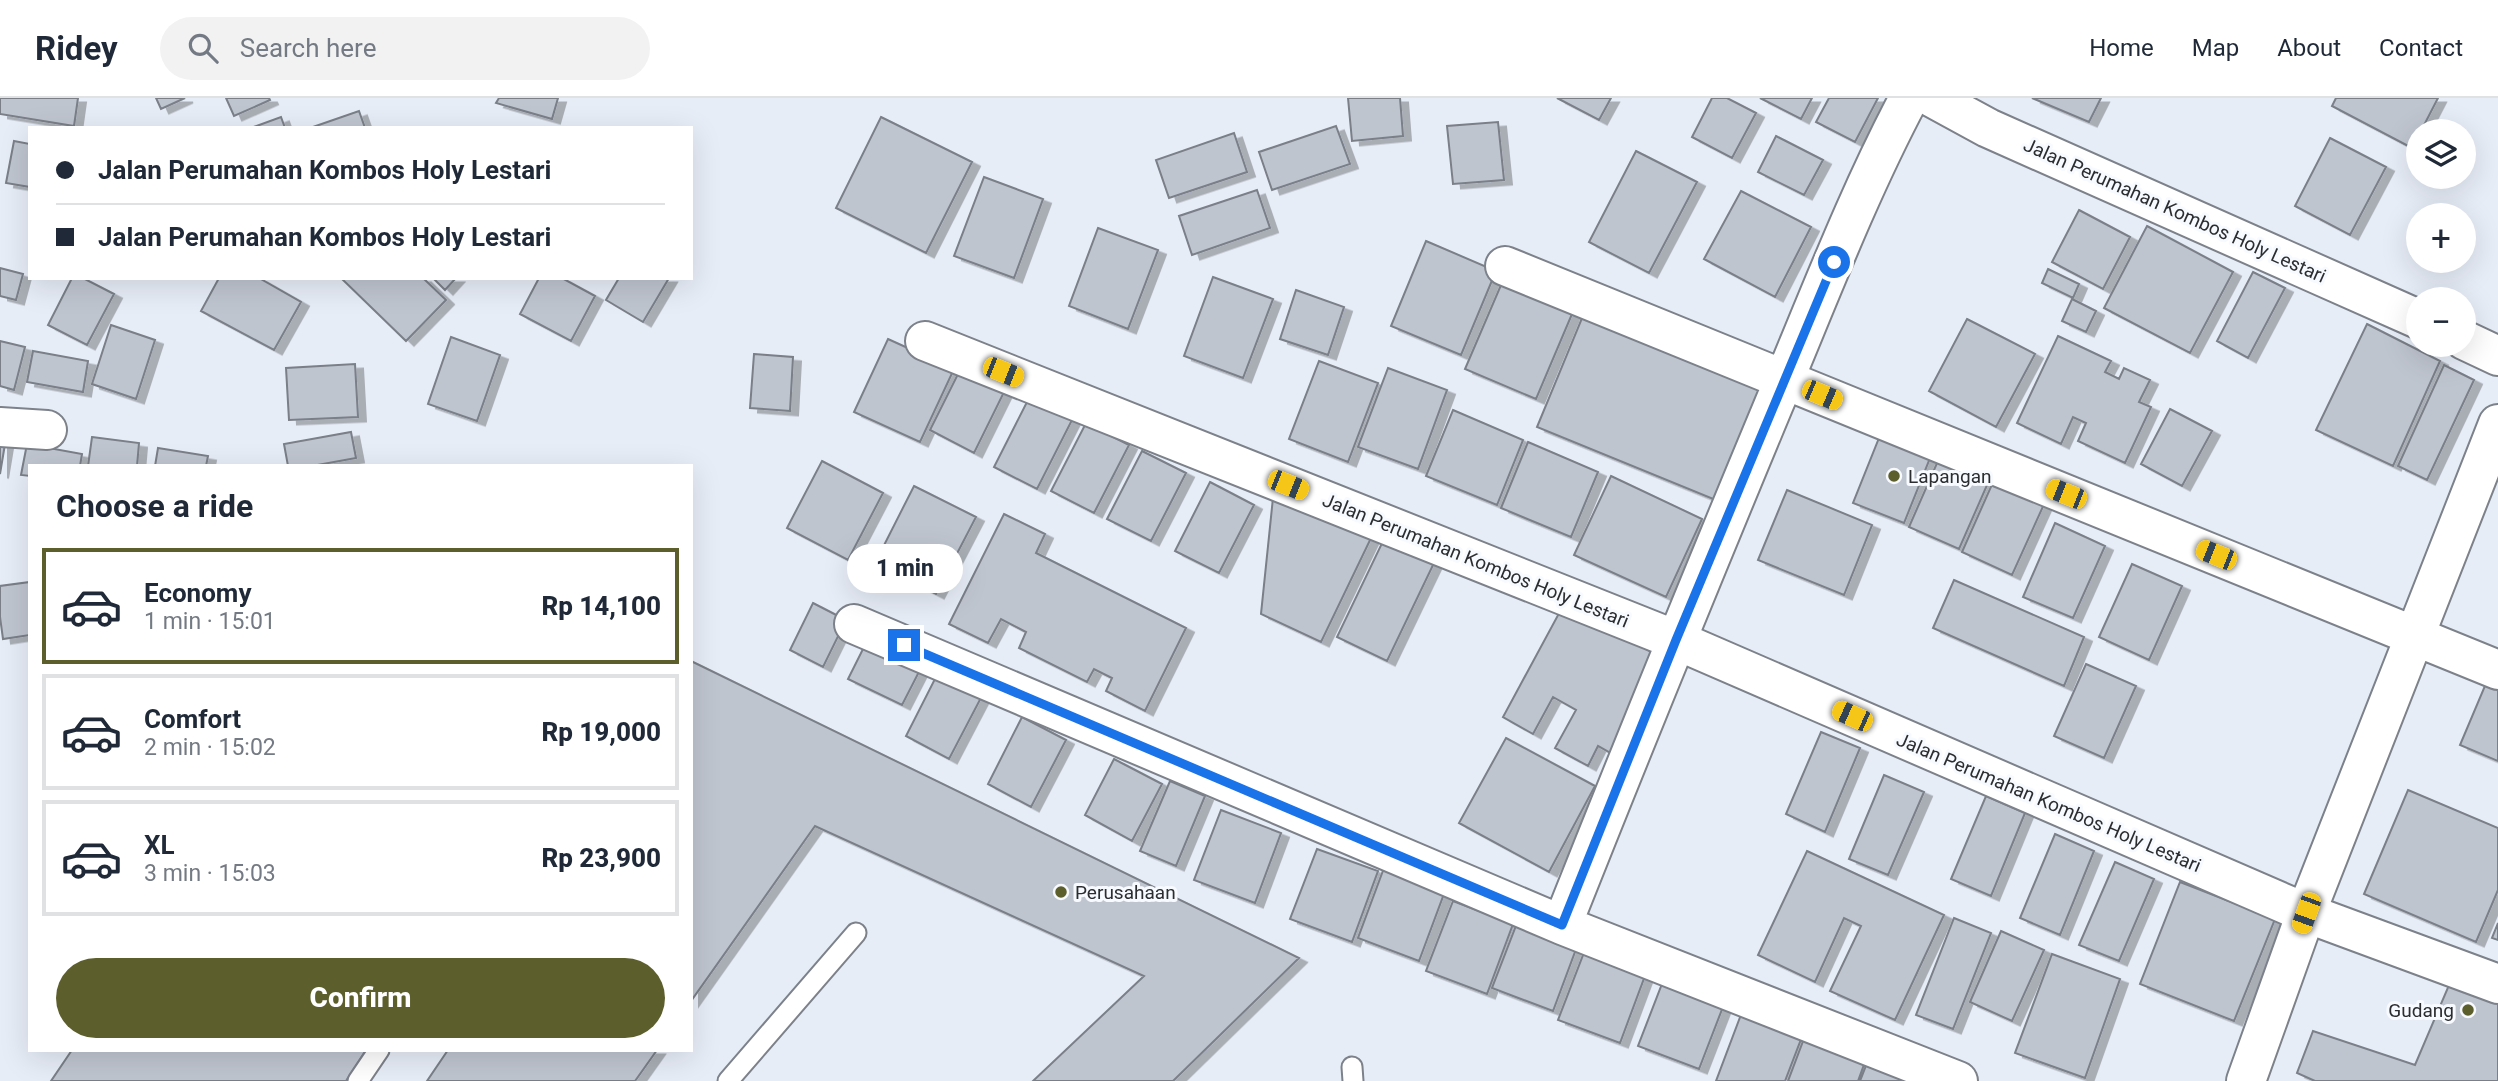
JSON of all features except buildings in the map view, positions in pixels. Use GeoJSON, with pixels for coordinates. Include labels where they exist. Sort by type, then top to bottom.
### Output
{"type":"FeatureCollection","features":[{"type":"Feature","properties":{"kind":"street"},"geometry":{"type":"LineString","coordinates":[[1562,925],[1676,640],[1785,379],[1883,146],[1909,98]]}},
{"type":"Feature","properties":{"kind":"street","name":"Jalan Perumahan Kombos Holy Lestari"},"geometry":{"type":"LineString","coordinates":[[1933,98],[1987,128],[2406,314]]}},
{"type":"Feature","properties":{"kind":"street"},"geometry":{"type":"LineString","coordinates":[[1504,266],[2498,670]]}},
{"type":"Feature","properties":{"kind":"street","name":"Jalan Perumahan Kombos Holy Lestari"},"geometry":{"type":"LineString","coordinates":[[925,341],[1676,640],[2306,913],[2498,984]]}},
{"type":"Feature","properties":{"kind":"street"},"geometry":{"type":"LineString","coordinates":[[2476,346],[2498,356]]}},
{"type":"Feature","properties":{"kind":"street"},"geometry":{"type":"LineString","coordinates":[[2246,1081],[2306,913],[2498,424]]}},
{"type":"Feature","properties":{"kind":"street"},"geometry":{"type":"LineString","coordinates":[[0,427],[47,430]]}},
{"type":"Feature","properties":{"kind":"street"},"geometry":{"type":"LineString","coordinates":[[854,624],[1562,925],[1958,1081]]}},
{"type":"Feature","properties":{"kind":"lane"},"geometry":{"type":"LineString","coordinates":[[728,1081],[856,933]]}},
{"type":"Feature","properties":{"kind":"lane"},"geometry":{"type":"LineString","coordinates":[[358,1081],[378,1052]]}},
{"type":"Feature","properties":{"kind":"place","name":"Lapangan"},"geometry":{"type":"Point","coordinates":[1894,476]}},
{"type":"Feature","properties":{"kind":"place","name":"Perusahaan"},"geometry":{"type":"Point","coordinates":[1061,892]}},
{"type":"Feature","properties":{"kind":"place","name":"Gudang"},"geometry":{"type":"Point","coordinates":[2468,1010]}},
{"type":"Feature","properties":{"kind":"route"},"geometry":{"type":"LineString","coordinates":[[904,645],[1562,925],[1676,640],[1834,262]]}}]}
